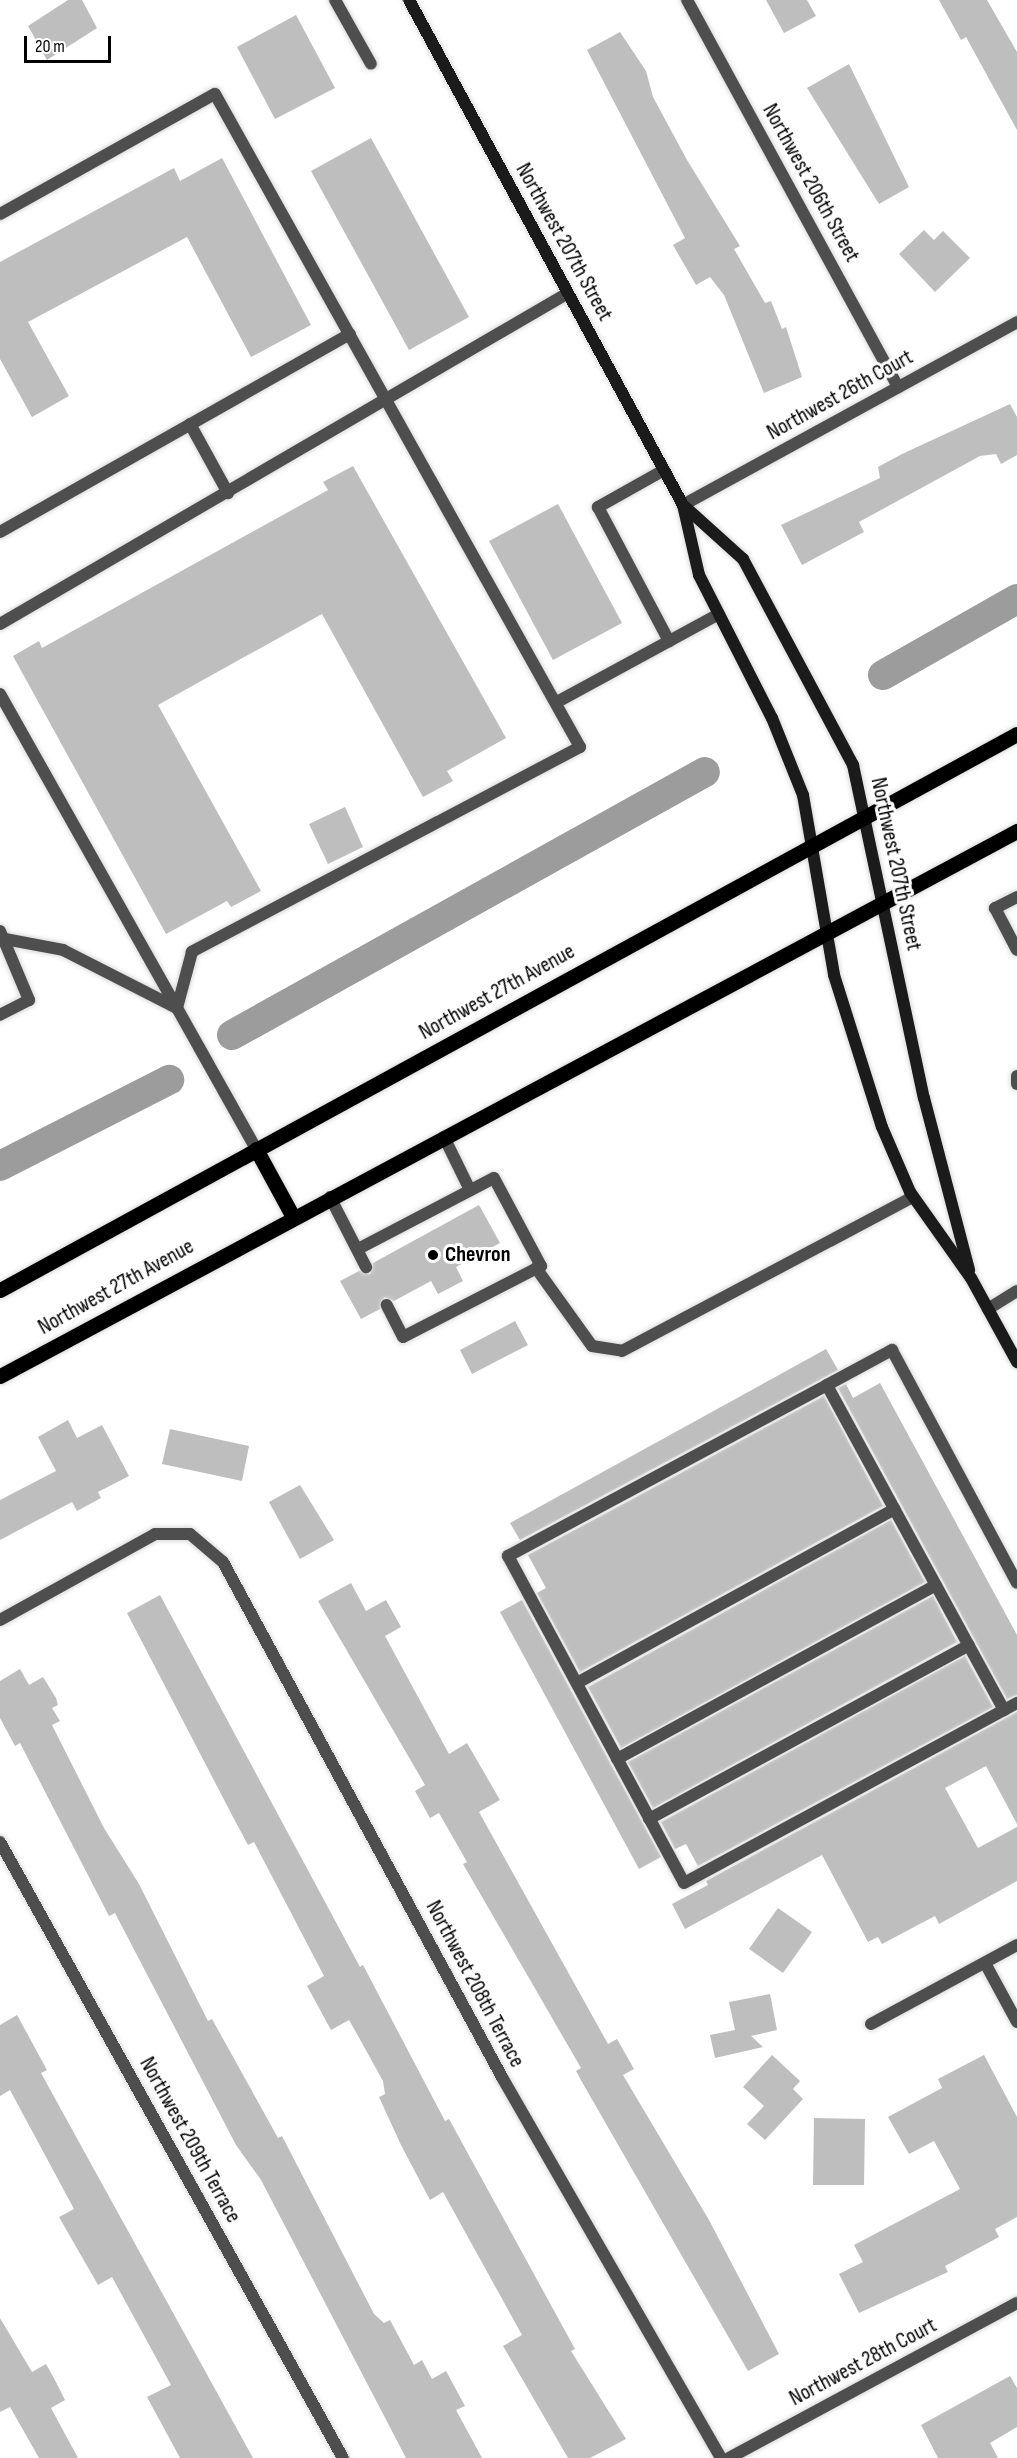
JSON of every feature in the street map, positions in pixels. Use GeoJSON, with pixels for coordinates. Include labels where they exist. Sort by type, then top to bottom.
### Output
{"type":"FeatureCollection","features":[{"type":"Feature","properties":{"kind":"main road","name":"Northwest 27th Avenue"},"geometry":{"type":"LineString","coordinates":[[0,1290],[1017,734]]}},
{"type":"Feature","properties":{"kind":"main road","name":"Northwest 27th Avenue"},"geometry":{"type":"LineString","coordinates":[[0,1376],[292,1217],[1017,831]]}},
{"type":"Feature","properties":{"kind":"main road"},"geometry":{"type":"LineString","coordinates":[[256,1149],[292,1217]]}},
{"type":"Feature","properties":{"kind":"street"},"geometry":{"type":"LineString","coordinates":[[335,0],[370,64]]}},
{"type":"Feature","properties":{"kind":"street","name":"Northwest 207th Street"},"geometry":{"type":"LineString","coordinates":[[409,0],[683,505],[699,575],[803,795],[827,933],[856,1047],[913,1197],[971,1278],[1017,1362]]}},
{"type":"Feature","properties":{"kind":"street","name":"Northwest 206th Street"},"geometry":{"type":"LineString","coordinates":[[687,0],[898,387]]}},
{"type":"Feature","properties":{"kind":"street"},"geometry":{"type":"LineString","coordinates":[[0,214],[215,94],[557,702],[580,747],[192,952],[177,1008]]}},
{"type":"Feature","properties":{"kind":"street"},"geometry":{"type":"LineString","coordinates":[[0,624],[388,401],[568,293]]}},
{"type":"Feature","properties":{"kind":"street","name":"Northwest 26th Court"},"geometry":{"type":"LineString","coordinates":[[683,505],[1017,322]]}},
{"type":"Feature","properties":{"kind":"street"},"geometry":{"type":"LineString","coordinates":[[0,532],[350,334]]}},
{"type":"Feature","properties":{"kind":"street"},"geometry":{"type":"LineString","coordinates":[[190,424],[228,493]]}},
{"type":"Feature","properties":{"kind":"street"},"geometry":{"type":"LineString","coordinates":[[664,470],[598,507],[669,641]]}},
{"type":"Feature","properties":{"kind":"street","name":"Northwest 207th Street"},"geometry":{"type":"LineString","coordinates":[[683,505],[743,559],[853,765],[971,1278]]}},
{"type":"Feature","properties":{"kind":"street"},"geometry":{"type":"LineString","coordinates":[[557,702],[719,614]]}},
{"type":"Feature","properties":{"kind":"street"},"geometry":{"type":"LineString","coordinates":[[0,694],[256,1149]]}},
{"type":"Feature","properties":{"kind":"street"},"geometry":{"type":"LineString","coordinates":[[1017,897],[995,908],[1017,950]]}},
{"type":"Feature","properties":{"kind":"street"},"geometry":{"type":"LineString","coordinates":[[2,935],[63,950],[177,1008]]}},
{"type":"Feature","properties":{"kind":"street"},"geometry":{"type":"LineString","coordinates":[[0,1015],[29,1000],[2,935]]}},
{"type":"Feature","properties":{"kind":"street"},"geometry":{"type":"LineString","coordinates":[[1017,1076],[1017,1083]]}},
{"type":"Feature","properties":{"kind":"street"},"geometry":{"type":"LineString","coordinates":[[444,1137],[470,1190]]}},
{"type":"Feature","properties":{"kind":"street"},"geometry":{"type":"LineString","coordinates":[[358,1249],[494,1178],[541,1266],[403,1337],[387,1305]]}},
{"type":"Feature","properties":{"kind":"street"},"geometry":{"type":"LineString","coordinates":[[330,1197],[366,1267]]}},
{"type":"Feature","properties":{"kind":"street"},"geometry":{"type":"LineString","coordinates":[[536,1268],[592,1346],[622,1351],[913,1197]]}},
{"type":"Feature","properties":{"kind":"street"},"geometry":{"type":"LineString","coordinates":[[988,1309],[1017,1291]]}},
{"type":"Feature","properties":{"kind":"street"},"geometry":{"type":"LineString","coordinates":[[1017,1583],[892,1350],[508,1556],[684,1883],[1017,1703]]}},
{"type":"Feature","properties":{"kind":"street"},"geometry":{"type":"LineString","coordinates":[[827,1385],[1004,1710]]}},
{"type":"Feature","properties":{"kind":"street"},"geometry":{"type":"LineString","coordinates":[[577,1683],[895,1509]]}},
{"type":"Feature","properties":{"kind":"street","name":"Northwest 208th Terrace"},"geometry":{"type":"LineString","coordinates":[[0,1620],[155,1533],[190,1534],[223,1562],[503,2079],[721,2458]]}},
{"type":"Feature","properties":{"kind":"street"},"geometry":{"type":"LineString","coordinates":[[618,1759],[936,1585]]}},
{"type":"Feature","properties":{"kind":"street"},"geometry":{"type":"LineString","coordinates":[[650,1819],[969,1645]]}},
{"type":"Feature","properties":{"kind":"street","name":"Northwest 209th Terrace"},"geometry":{"type":"LineString","coordinates":[[0,1842],[344,2458]]}},
{"type":"Feature","properties":{"kind":"street"},"geometry":{"type":"LineString","coordinates":[[872,2024],[1017,1945]]}},
{"type":"Feature","properties":{"kind":"street"},"geometry":{"type":"LineString","coordinates":[[985,1963],[1017,2022]]}},
{"type":"Feature","properties":{"kind":"street","name":"Northwest 28th Court"},"geometry":{"type":"LineString","coordinates":[[729,2458],[1017,2303]]}},
{"type":"Feature","properties":{"kind":"building"},"geometry":{"type":"Polygon","coordinates":[[[68,0],[82,0],[97,28],[47,60],[28,26],[68,0]]]}},
{"type":"Feature","properties":{"kind":"building"},"geometry":{"type":"Polygon","coordinates":[[[766,0],[807,0],[816,16],[784,33],[766,0]]]}},
{"type":"Feature","properties":{"kind":"building"},"geometry":{"type":"Polygon","coordinates":[[[939,0],[987,0],[1017,52],[1017,130],[966,37],[961,40],[939,0]]]}},
{"type":"Feature","properties":{"kind":"building"},"geometry":{"type":"Polygon","coordinates":[[[296,15],[335,88],[275,119],[237,47],[296,15]]]}},
{"type":"Feature","properties":{"kind":"building"},"geometry":{"type":"Polygon","coordinates":[[[620,32],[646,71],[653,97],[687,160],[740,246],[734,249],[765,303],[771,301],[782,329],[786,327],[802,377],[764,393],[724,295],[710,277],[696,285],[673,245],[685,238],[587,50],[620,32]]]}},
{"type":"Feature","properties":{"kind":"building"},"geometry":{"type":"Polygon","coordinates":[[[849,64],[909,187],[879,204],[807,88],[849,64]]]}},
{"type":"Feature","properties":{"kind":"building"},"geometry":{"type":"Polygon","coordinates":[[[371,138],[469,317],[409,350],[311,171],[371,138]]]}},
{"type":"Feature","properties":{"kind":"building"},"geometry":{"type":"Polygon","coordinates":[[[222,158],[311,325],[251,357],[187,237],[28,322],[69,396],[32,417],[0,359],[0,262],[174,168],[180,181],[222,158]]]}},
{"type":"Feature","properties":{"kind":"building"},"geometry":{"type":"Polygon","coordinates":[[[924,230],[934,240],[943,231],[970,258],[935,292],[899,254],[924,230]]]}},
{"type":"Feature","properties":{"kind":"building"},"geometry":{"type":"Polygon","coordinates":[[[1010,404],[1017,417],[1017,455],[1001,464],[996,454],[980,456],[859,522],[864,532],[802,565],[781,525],[880,478],[878,467],[902,454],[1010,404]]]}},
{"type":"Feature","properties":{"kind":"building"},"geometry":{"type":"Polygon","coordinates":[[[353,466],[506,738],[447,771],[453,781],[423,797],[322,614],[158,705],[261,891],[231,907],[227,901],[166,934],[13,656],[39,641],[42,648],[328,490],[323,482],[353,466]]]}},
{"type":"Feature","properties":{"kind":"building"},"geometry":{"type":"Polygon","coordinates":[[[558,504],[622,623],[553,660],[489,541],[558,504]]]}},
{"type":"Feature","properties":{"kind":"building"},"geometry":{"type":"Polygon","coordinates":[[[345,807],[363,847],[328,864],[309,824],[345,807]]]}},
{"type":"Feature","properties":{"kind":"building","name":"Chevron"},"geometry":{"type":"Polygon","coordinates":[[[479,1205],[500,1243],[456,1267],[463,1281],[438,1294],[431,1281],[394,1301],[384,1297],[380,1309],[361,1319],[340,1281],[359,1271],[370,1274],[373,1263],[479,1205]]]}},
{"type":"Feature","properties":{"kind":"building"},"geometry":{"type":"Polygon","coordinates":[[[515,1321],[528,1345],[472,1374],[460,1350],[515,1321]]]}},
{"type":"Feature","properties":{"kind":"building"},"geometry":{"type":"Polygon","coordinates":[[[826,1349],[838,1370],[520,1540],[510,1523],[826,1349]]]}},
{"type":"Feature","properties":{"kind":"building"},"geometry":{"type":"Polygon","coordinates":[[[880,1383],[1017,1635],[1017,1695],[1007,1699],[838,1388],[846,1384],[853,1398],[880,1383]]]}},
{"type":"Feature","properties":{"kind":"building"},"geometry":{"type":"Polygon","coordinates":[[[824,1396],[883,1506],[580,1672],[537,1593],[546,1588],[528,1555],[824,1396]]]}},
{"type":"Feature","properties":{"kind":"building"},"geometry":{"type":"Polygon","coordinates":[[[68,1420],[77,1438],[102,1425],[129,1476],[98,1492],[101,1498],[77,1511],[72,1502],[0,1540],[0,1500],[56,1471],[38,1437],[68,1420]]]}},
{"type":"Feature","properties":{"kind":"building"},"geometry":{"type":"Polygon","coordinates":[[[170,1429],[249,1446],[242,1481],[162,1464],[170,1429]]]}},
{"type":"Feature","properties":{"kind":"building"},"geometry":{"type":"Polygon","coordinates":[[[300,1485],[334,1540],[300,1559],[269,1502],[300,1485]]]}},
{"type":"Feature","properties":{"kind":"building"},"geometry":{"type":"Polygon","coordinates":[[[891,1520],[925,1582],[621,1748],[588,1687],[891,1520]]]}},
{"type":"Feature","properties":{"kind":"building"},"geometry":{"type":"Polygon","coordinates":[[[351,1583],[366,1611],[386,1600],[401,1627],[385,1636],[449,1754],[467,1743],[500,1800],[479,1812],[608,2044],[617,2039],[634,2069],[623,2075],[709,2220],[779,2354],[748,2371],[582,2082],[576,2071],[581,2068],[463,1864],[467,1862],[439,1813],[430,1818],[415,1791],[425,1785],[318,1601],[351,1583]]]}},
{"type":"Feature","properties":{"kind":"building"},"geometry":{"type":"Polygon","coordinates":[[[160,1595],[360,1967],[363,1965],[445,2121],[449,2119],[575,2349],[571,2351],[626,2439],[590,2458],[568,2458],[503,2346],[522,2335],[443,2192],[430,2200],[379,2097],[385,2094],[383,2081],[349,2020],[331,2030],[307,1986],[324,1976],[254,1842],[248,1845],[127,1613],[160,1595]]]}},
{"type":"Feature","properties":{"kind":"building"},"geometry":{"type":"Polygon","coordinates":[[[933,1596],[957,1642],[653,1808],[628,1762],[933,1596]]]}},
{"type":"Feature","properties":{"kind":"building"},"geometry":{"type":"Polygon","coordinates":[[[522,1600],[661,1857],[639,1869],[500,1612],[522,1600]]]}},
{"type":"Feature","properties":{"kind":"building"},"geometry":{"type":"Polygon","coordinates":[[[965,1656],[993,1707],[698,1866],[686,1844],[675,1849],[661,1822],[965,1656]]]}},
{"type":"Feature","properties":{"kind":"building"},"geometry":{"type":"Polygon","coordinates":[[[20,1669],[29,1685],[43,1677],[56,1698],[58,1705],[52,1708],[60,1721],[52,1725],[104,1828],[139,1884],[208,2021],[212,2019],[278,2138],[282,2136],[374,2314],[384,2323],[390,2320],[414,2365],[422,2360],[432,2379],[446,2371],[465,2406],[456,2410],[482,2458],[406,2458],[261,2180],[236,2145],[115,1913],[109,1916],[20,1743],[15,1746],[0,1718],[0,1681],[20,1669]]]}},
{"type":"Feature","properties":{"kind":"building"},"geometry":{"type":"Polygon","coordinates":[[[1017,1712],[1017,1824],[986,1766],[945,1788],[978,1848],[1017,1827],[1017,1881],[939,1924],[935,1916],[882,1944],[878,1937],[868,1942],[822,1855],[685,1929],[672,1904],[708,1885],[706,1881],[1017,1712]]]}},
{"type":"Feature","properties":{"kind":"building"},"geometry":{"type":"Polygon","coordinates":[[[778,1908],[812,1932],[783,1973],[749,1949],[778,1908]]]}},
{"type":"Feature","properties":{"kind":"building"},"geometry":{"type":"Polygon","coordinates":[[[770,1994],[777,2030],[751,2036],[763,2047],[715,2058],[710,2035],[735,2030],[729,2002],[770,1994]]]}},
{"type":"Feature","properties":{"kind":"building"},"geometry":{"type":"Polygon","coordinates":[[[17,2015],[47,2070],[41,2073],[253,2458],[180,2458],[147,2397],[171,2385],[112,2277],[98,2285],[59,2217],[74,2209],[10,2090],[0,2096],[0,2025],[17,2015]]]}},
{"type":"Feature","properties":{"kind":"building"},"geometry":{"type":"Polygon","coordinates":[[[772,2055],[800,2081],[793,2089],[803,2099],[765,2140],[747,2124],[764,2106],[743,2087],[772,2055]]]}},
{"type":"Feature","properties":{"kind":"building"},"geometry":{"type":"Polygon","coordinates":[[[984,2055],[1017,2117],[1017,2217],[995,2229],[999,2237],[945,2266],[948,2272],[859,2313],[839,2274],[863,2262],[854,2245],[960,2189],[934,2141],[909,2154],[888,2117],[942,2088],[938,2079],[984,2055]]]}},
{"type":"Feature","properties":{"kind":"building"},"geometry":{"type":"Polygon","coordinates":[[[814,2118],[865,2119],[864,2185],[813,2185],[814,2118]]]}},
{"type":"Feature","properties":{"kind":"building"},"geometry":{"type":"Polygon","coordinates":[[[0,2318],[32,2372],[46,2364],[65,2400],[51,2408],[78,2458],[39,2458],[10,2407],[0,2412],[0,2318]]]}},
{"type":"Feature","properties":{"kind":"building"},"geometry":{"type":"Polygon","coordinates":[[[1010,2376],[1017,2388],[1017,2427],[990,2443],[998,2458],[938,2458],[921,2425],[1010,2376]]]}},
{"type":"Feature","properties":{"kind":"waterway"},"geometry":{"type":"LineString","coordinates":[[883,675],[1017,599]]}},
{"type":"Feature","properties":{"kind":"waterway"},"geometry":{"type":"LineString","coordinates":[[232,1035],[705,772]]}},
{"type":"Feature","properties":{"kind":"waterway"},"geometry":{"type":"LineString","coordinates":[[0,1166],[169,1080]]}},
{"type":"Feature","properties":{"kind":"place","name":"Chevron"},"geometry":{"type":"Point","coordinates":[433,1255]}}]}
